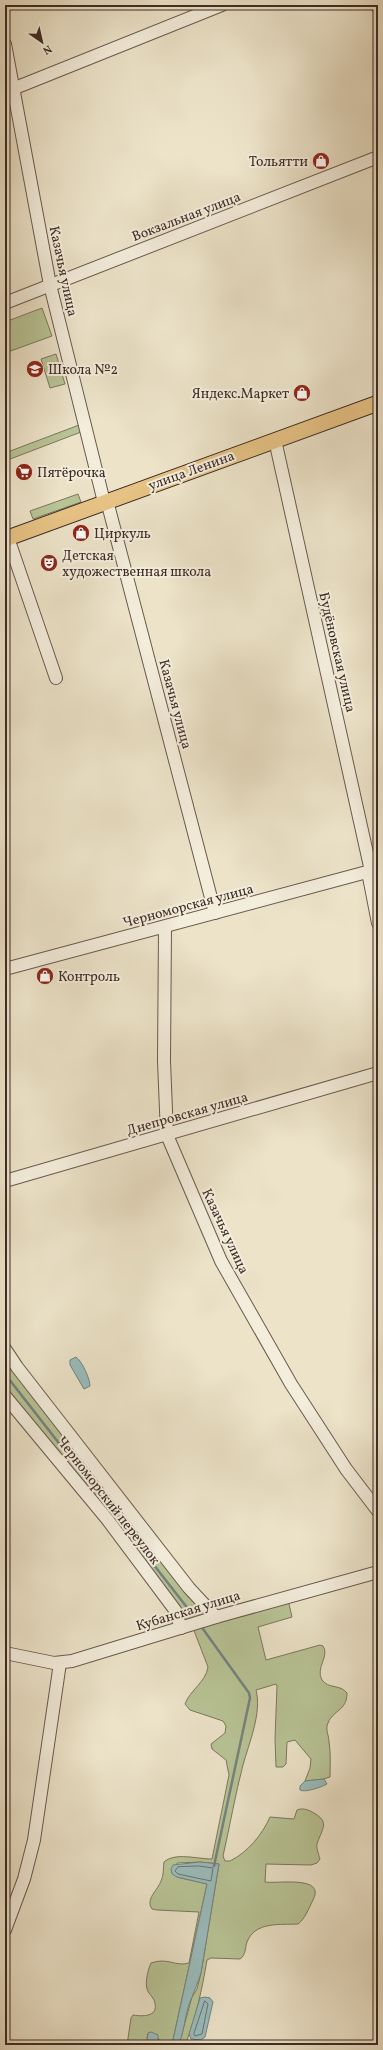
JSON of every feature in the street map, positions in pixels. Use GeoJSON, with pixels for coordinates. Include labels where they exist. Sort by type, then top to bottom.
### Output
{"type":"FeatureCollection","features":[{"type":"Feature","properties":{"kind":"main road","name":"улица Ленина"},"geometry":{"type":"LineString","coordinates":[[6,539],[378,403]]}},
{"type":"Feature","properties":{"kind":"street"},"geometry":{"type":"LineString","coordinates":[[9,91],[222,5]]}},
{"type":"Feature","properties":{"kind":"street","name":"Казачья улица"},"geometry":{"type":"LineString","coordinates":[[5,44],[9,91],[50,285],[215,913]]}},
{"type":"Feature","properties":{"kind":"street","name":"Вокзальная улица"},"geometry":{"type":"LineString","coordinates":[[5,303],[378,158]]}},
{"type":"Feature","properties":{"kind":"street","name":"Будёновская улица"},"geometry":{"type":"LineString","coordinates":[[275,440],[372,871],[378,923]]}},
{"type":"Feature","properties":{"kind":"street"},"geometry":{"type":"LineString","coordinates":[[6,539],[56,678]]}},
{"type":"Feature","properties":{"kind":"street","name":"Черноморская улица"},"geometry":{"type":"LineString","coordinates":[[5,969],[372,871]]}},
{"type":"Feature","properties":{"kind":"street","name":"Казачья улица"},"geometry":{"type":"LineString","coordinates":[[165,927],[164,1061],[167,1135],[221,1261],[291,1384],[346,1469],[378,1511]]}},
{"type":"Feature","properties":{"kind":"street","name":"Днепровская улица"},"geometry":{"type":"LineString","coordinates":[[5,1181],[378,1073]]}},
{"type":"Feature","properties":{"kind":"street"},"geometry":{"type":"LineString","coordinates":[[5,1349],[16,1367],[189,1588],[216,1617]]}},
{"type":"Feature","properties":{"kind":"street","name":"Черноморский переулок"},"geometry":{"type":"LineString","coordinates":[[5,1396],[107,1519],[175,1610],[181,1628]]}},
{"type":"Feature","properties":{"kind":"street","name":"Кубанская улица"},"geometry":{"type":"LineString","coordinates":[[5,1653],[60,1663],[72,1661],[216,1617],[378,1572]]}},
{"type":"Feature","properties":{"kind":"street"},"geometry":{"type":"LineString","coordinates":[[5,1930],[24,1879],[34,1840],[60,1663]]}},
{"type":"Feature","properties":{"kind":"green space"},"geometry":{"type":"Polygon","coordinates":[[[42,308],[52,336],[5,353],[5,322],[42,308]]]}},
{"type":"Feature","properties":{"kind":"green space"},"geometry":{"type":"Polygon","coordinates":[[[56,354],[65,384],[50,388],[41,359],[56,354]]]}},
{"type":"Feature","properties":{"kind":"green space"},"geometry":{"type":"Polygon","coordinates":[[[79,425],[81,432],[5,461],[5,453],[79,425]]]}},
{"type":"Feature","properties":{"kind":"green space"},"geometry":{"type":"Polygon","coordinates":[[[78,494],[81,502],[33,519],[30,511],[78,494]]]}},
{"type":"Feature","properties":{"kind":"green space"},"geometry":{"type":"Polygon","coordinates":[[[5,1355],[118,1505],[127,1522],[140,1529],[208,1615],[184,1622],[110,1517],[5,1390],[5,1355]]]}},
{"type":"Feature","properties":{"kind":"green space"},"geometry":{"type":"Polygon","coordinates":[[[288,1600],[292,1617],[258,1627],[266,1660],[320,1645],[323,1646],[325,1654],[320,1671],[322,1680],[327,1685],[341,1688],[347,1693],[345,1703],[333,1715],[327,1726],[330,1750],[330,1777],[305,1781],[310,1768],[311,1759],[295,1740],[287,1742],[286,1764],[283,1767],[276,1767],[275,1739],[277,1686],[276,1684],[256,1690],[256,1718],[240,1776],[223,1856],[225,1861],[230,1861],[243,1853],[259,1836],[270,1817],[294,1819],[297,1810],[303,1809],[310,1811],[322,1819],[324,1826],[317,1846],[320,1859],[317,1863],[311,1865],[266,1864],[265,1882],[299,1882],[307,1884],[313,1887],[315,1892],[313,1900],[305,1916],[298,1924],[262,1927],[256,1930],[247,1942],[244,1953],[240,1959],[211,1958],[207,1960],[198,2003],[189,2035],[185,2045],[176,2045],[179,2044],[192,1997],[197,1989],[201,1973],[219,1864],[200,1862],[177,1863],[177,1877],[207,1884],[173,2040],[175,2045],[158,2045],[159,2039],[148,2033],[148,2045],[127,2045],[131,2018],[133,2015],[142,2016],[150,2014],[155,2009],[154,2000],[148,1992],[146,1986],[151,1963],[157,1961],[167,1961],[180,1964],[189,1963],[199,1912],[157,1910],[152,1909],[150,1905],[151,1898],[162,1879],[164,1862],[174,1857],[212,1859],[229,1775],[226,1760],[212,1749],[211,1744],[225,1733],[226,1726],[223,1721],[190,1710],[185,1704],[190,1694],[201,1682],[207,1672],[208,1667],[193,1628],[288,1600]]]}},
{"type":"Feature","properties":{"kind":"water"},"geometry":{"type":"Polygon","coordinates":[[[76,1357],[83,1366],[90,1383],[90,1386],[84,1389],[70,1365],[70,1360],[76,1357]]]}},
{"type":"Feature","properties":{"kind":"water"},"geometry":{"type":"Polygon","coordinates":[[[324,1779],[327,1784],[325,1785],[309,1790],[300,1790],[300,1786],[305,1781],[324,1779]]]}},
{"type":"Feature","properties":{"kind":"water"},"geometry":{"type":"Polygon","coordinates":[[[200,1862],[219,1864],[201,1973],[188,2008],[179,2044],[175,2045],[173,2040],[207,1884],[177,1877],[172,1874],[171,1869],[173,1865],[200,1862]]]}},
{"type":"Feature","properties":{"kind":"water"},"geometry":{"type":"Polygon","coordinates":[[[200,1998],[210,1998],[213,2002],[205,2037],[201,2040],[191,2039],[189,2034],[200,1998]]]}},
{"type":"Feature","properties":{"kind":"water"},"geometry":{"type":"Polygon","coordinates":[[[151,2032],[158,2035],[158,2045],[147,2044],[148,2033],[151,2032]]]}},
{"type":"Feature","properties":{"kind":"waterway"},"geometry":{"type":"LineString","coordinates":[[5,1374],[189,1610]]}},
{"type":"Feature","properties":{"kind":"waterway"},"geometry":{"type":"LineString","coordinates":[[203,1629],[249,1693],[250,1698],[214,1866]]}},
{"type":"Feature","properties":{"kind":"place","name":"Тольятти"},"geometry":{"type":"Point","coordinates":[321,161]}},
{"type":"Feature","properties":{"kind":"place","name":"Школа №2"},"geometry":{"type":"Point","coordinates":[35,369]}},
{"type":"Feature","properties":{"kind":"place","name":"Яндекс.Маркет"},"geometry":{"type":"Point","coordinates":[302,393]}},
{"type":"Feature","properties":{"kind":"place","name":"Пятёрочка"},"geometry":{"type":"Point","coordinates":[24,472]}},
{"type":"Feature","properties":{"kind":"place","name":"Циркуль"},"geometry":{"type":"Point","coordinates":[81,533]}},
{"type":"Feature","properties":{"kind":"place","name":"Детская художественная школа"},"geometry":{"type":"Point","coordinates":[49,563]}},
{"type":"Feature","properties":{"kind":"place","name":"Контроль"},"geometry":{"type":"Point","coordinates":[45,976]}}]}
